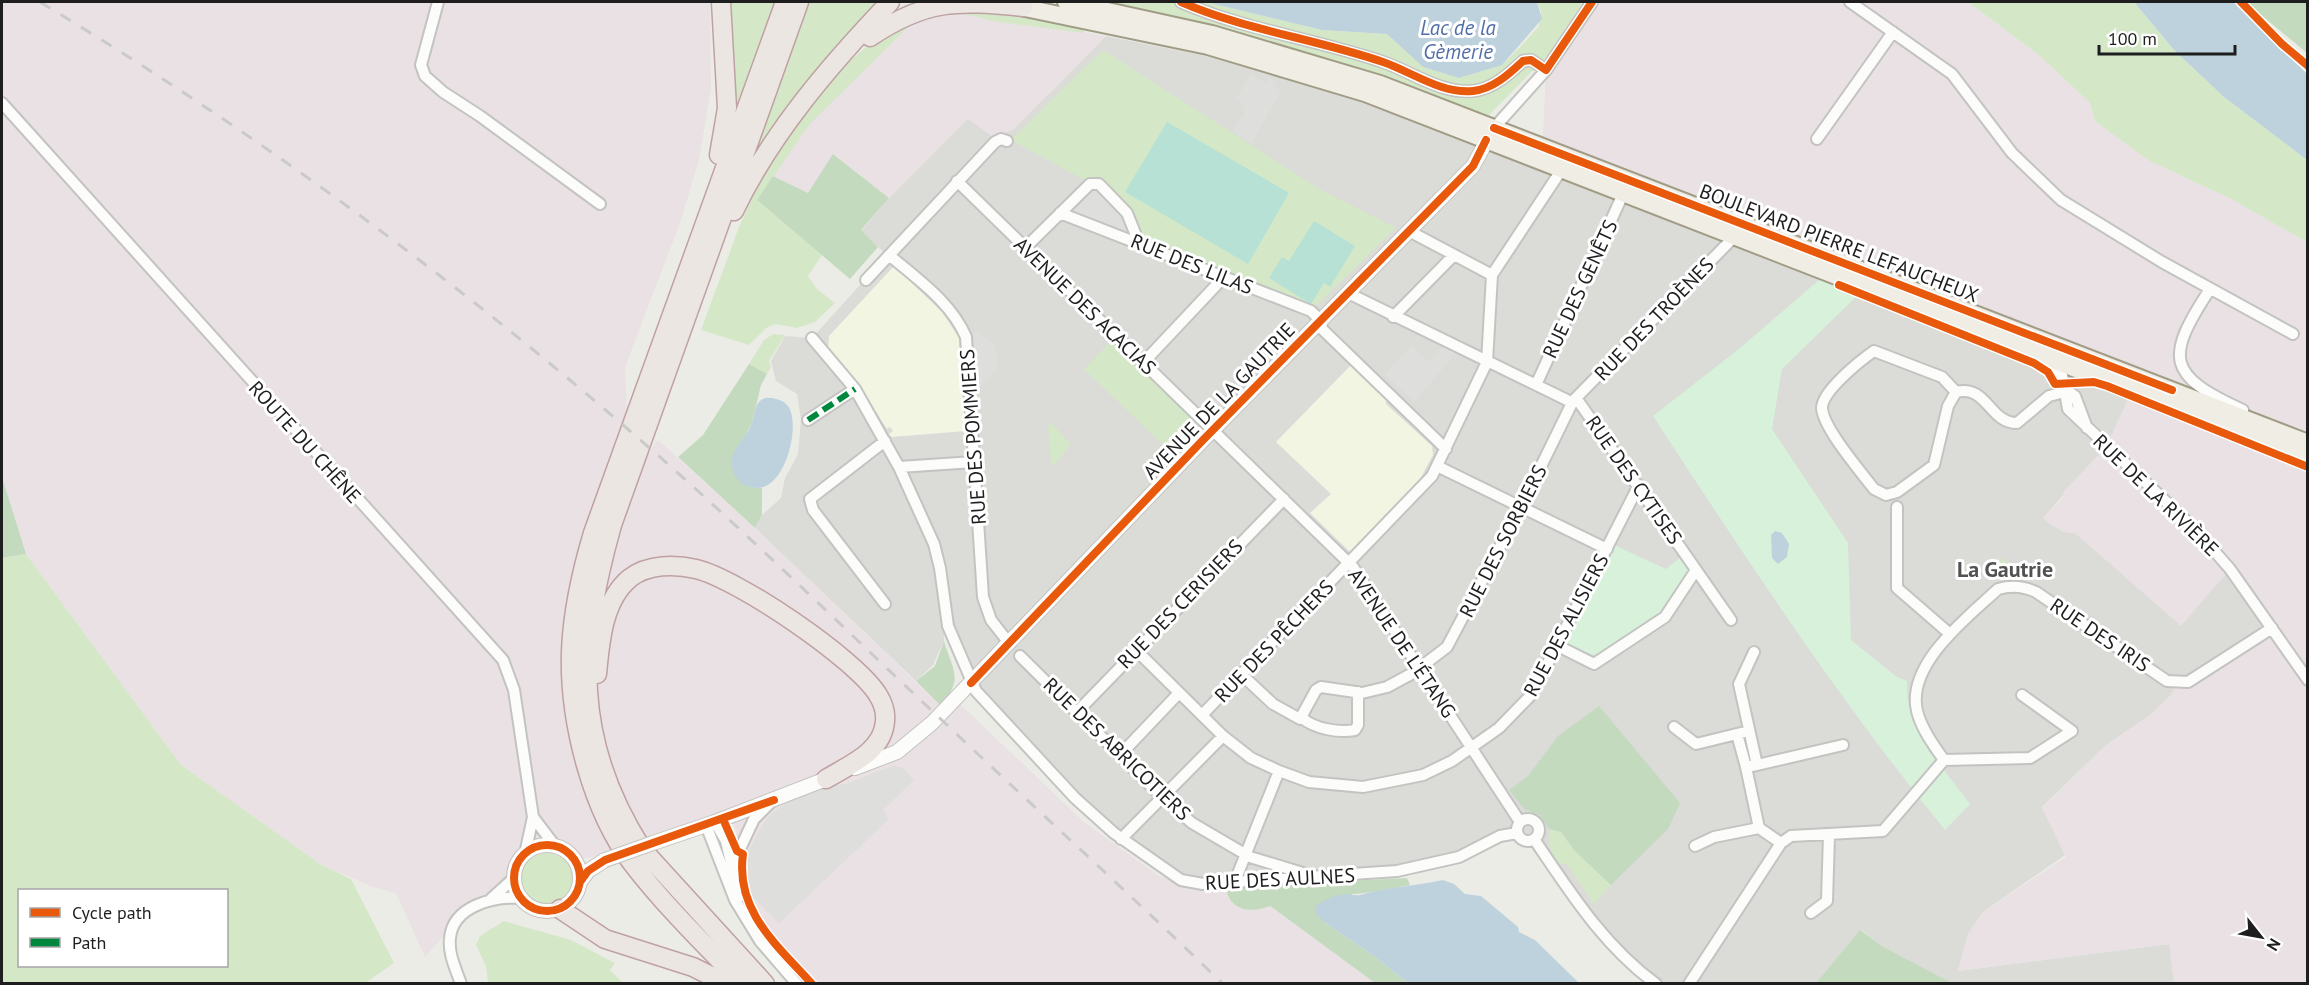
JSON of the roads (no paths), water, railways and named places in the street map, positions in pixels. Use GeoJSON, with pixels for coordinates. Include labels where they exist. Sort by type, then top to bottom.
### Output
{"type":"FeatureCollection","features":[{"type":"Feature","properties":{"kind":"highway"},"geometry":{"type":"LineString","coordinates":[[660,346],[724,132],[727,76],[721,2]]}},
{"type":"Feature","properties":{"kind":"highway"},"geometry":{"type":"LineString","coordinates":[[743,984],[631,863],[609,826],[589,777],[571,702],[571,633],[585,563],[660,346],[785,2]]}},
{"type":"Feature","properties":{"kind":"highway"},"geometry":{"type":"LineString","coordinates":[[765,984],[642,849],[617,806],[606,776],[590,712],[586,651],[591,607],[612,525],[800,2]]}},
{"type":"Feature","properties":{"kind":"highway"},"geometry":{"type":"LineString","coordinates":[[693,298],[750,180],[812,92],[890,2]]}},
{"type":"Feature","properties":{"kind":"highway"},"geometry":{"type":"LineString","coordinates":[[812,92],[869,37],[913,9],[933,2],[1023,7]]}},
{"type":"Feature","properties":{"kind":"highway"},"geometry":{"type":"LineString","coordinates":[[617,806],[615,780],[598,717],[596,682],[601,636],[612,601],[620,588],[639,572],[667,566],[696,569],[738,588],[810,633],[873,688],[882,701],[885,715],[880,738],[869,752],[826,779]]}},
{"type":"Feature","properties":{"kind":"highway"},"geometry":{"type":"LineString","coordinates":[[560,909],[605,939],[693,967],[727,984]]}},
{"type":"Feature","properties":{"kind":"main road","name":"BOULEVARD PIERRE LEFAUCHEUX"},"geometry":{"type":"LineString","coordinates":[[996,2],[1208,46],[1290,68],[1490,134],[2307,443]]}},
{"type":"Feature","properties":{"kind":"main road","name":"BOULEVARD PIERRE LEFAUCHEUX"},"geometry":{"type":"LineString","coordinates":[[1073,3],[1190,28],[1283,53],[1380,84],[1562,169],[2307,459]]}},
{"type":"Feature","properties":{"kind":"main road"},"geometry":{"type":"LineString","coordinates":[[1073,3],[1094,16],[1097,22]]}},
{"type":"Feature","properties":{"kind":"street"},"geometry":{"type":"LineString","coordinates":[[438,2],[421,65],[425,76],[443,92],[480,116],[600,204]]}},
{"type":"Feature","properties":{"kind":"street"},"geometry":{"type":"LineString","coordinates":[[1181,2],[1221,17],[1383,62],[1433,84],[1459,91],[1487,88],[1523,61],[1531,60],[1546,70]]}},
{"type":"Feature","properties":{"kind":"street"},"geometry":{"type":"LineString","coordinates":[[1490,134],[1546,70],[1592,2]]}},
{"type":"Feature","properties":{"kind":"street"},"geometry":{"type":"LineString","coordinates":[[1850,2],[1952,74],[2012,153],[2061,200],[2210,289],[2293,334]]}},
{"type":"Feature","properties":{"kind":"street"},"geometry":{"type":"LineString","coordinates":[[1817,139],[1893,32]]}},
{"type":"Feature","properties":{"kind":"street","name":"ROUTE DU CHÊNE"},"geometry":{"type":"LineString","coordinates":[[2,103],[503,660],[514,690],[533,817],[525,854]]}},
{"type":"Feature","properties":{"kind":"street","name":"AVENUE DE LA GAUTRIE"},"geometry":{"type":"LineString","coordinates":[[580,882],[588,871],[605,860],[711,824],[889,756],[905,746],[971,683],[1212,431],[1473,166],[1490,134]]}},
{"type":"Feature","properties":{"kind":"street"},"geometry":{"type":"LineString","coordinates":[[866,280],[995,142],[1007,141]]}},
{"type":"Feature","properties":{"kind":"street"},"geometry":{"type":"LineString","coordinates":[[1487,362],[1492,275],[1562,169]]}},
{"type":"Feature","properties":{"kind":"street","name":"AVENUE DES ACACIAS"},"geometry":{"type":"LineString","coordinates":[[957,181],[1212,431]]}},
{"type":"Feature","properties":{"kind":"street"},"geometry":{"type":"LineString","coordinates":[[1025,248],[1088,185],[1099,184],[1127,213],[1139,243]]}},
{"type":"Feature","properties":{"kind":"street","name":"RUE DES GENÊTS"},"geometry":{"type":"LineString","coordinates":[[1536,385],[1624,192]]}},
{"type":"Feature","properties":{"kind":"street","name":"RUE DES LILAS"},"geometry":{"type":"LineString","coordinates":[[1060,213],[1311,311],[1320,321],[1322,329],[1446,449]]}},
{"type":"Feature","properties":{"kind":"street"},"geometry":{"type":"LineString","coordinates":[[1409,231],[1492,275]]}},
{"type":"Feature","properties":{"kind":"street","name":"RUE DES TROÈNES"},"geometry":{"type":"LineString","coordinates":[[1573,401],[1735,236]]}},
{"type":"Feature","properties":{"kind":"street","name":"RUE DES POMMIERS"},"geometry":{"type":"LineString","coordinates":[[889,255],[946,305],[959,322],[966,337],[984,604],[991,620],[1009,643]]}},
{"type":"Feature","properties":{"kind":"street"},"geometry":{"type":"LineString","coordinates":[[1393,317],[1454,255]]}},
{"type":"Feature","properties":{"kind":"street"},"geometry":{"type":"LineString","coordinates":[[1143,363],[1224,277]]}},
{"type":"Feature","properties":{"kind":"street"},"geometry":{"type":"LineString","coordinates":[[2210,289],[2184,330],[2180,346],[2185,373],[2193,383],[2217,398],[2265,420],[2279,432]]}},
{"type":"Feature","properties":{"kind":"street","name":"RUE DES CYTISES"},"geometry":{"type":"LineString","coordinates":[[1348,294],[1536,385],[1579,402],[1731,620]]}},
{"type":"Feature","properties":{"kind":"street"},"geometry":{"type":"LineString","coordinates":[[812,338],[855,389],[899,467],[934,544],[940,567],[948,626],[971,683]]}},
{"type":"Feature","properties":{"kind":"street","name":"RUE DE LA RIVIÈRE"},"geometry":{"type":"LineString","coordinates":[[2005,340],[2020,352],[2057,369],[2061,375],[2063,393],[2068,391],[2075,396],[2087,428],[2195,529],[2230,568],[2307,680]]}},
{"type":"Feature","properties":{"kind":"street"},"geometry":{"type":"LineString","coordinates":[[1956,392],[1942,377],[1874,351],[1862,359],[1829,392],[1822,408],[1826,422],[1874,489],[1886,495],[1897,492],[1934,465],[1948,406],[1956,392],[1967,389],[1975,392],[2005,422],[2012,423],[2022,420],[2049,396],[2063,393]]}},
{"type":"Feature","properties":{"kind":"street","name":"RUE DES PÊCHERS"},"geometry":{"type":"LineString","coordinates":[[1202,715],[1425,484],[1446,449],[1487,362]]}},
{"type":"Feature","properties":{"kind":"street"},"geometry":{"type":"LineString","coordinates":[[808,420],[855,389]]}},
{"type":"Feature","properties":{"kind":"street","name":"RUE DES SORBIERS"},"geometry":{"type":"LineString","coordinates":[[1302,718],[1316,690],[1321,687],[1358,692],[1387,687],[1419,669],[1447,647],[1521,507],[1573,401]]}},
{"type":"Feature","properties":{"kind":"street","name":"AVENUE DE L'ÉTANG"},"geometry":{"type":"LineString","coordinates":[[1212,431],[1350,564],[1472,748],[1519,827],[1530,819],[1536,823],[1539,830],[1534,839]]}},
{"type":"Feature","properties":{"kind":"street"},"geometry":{"type":"LineString","coordinates":[[885,441],[810,499],[813,510],[885,604]]}},
{"type":"Feature","properties":{"kind":"street"},"geometry":{"type":"LineString","coordinates":[[899,467],[974,462]]}},
{"type":"Feature","properties":{"kind":"street"},"geometry":{"type":"LineString","coordinates":[[1437,466],[1607,549]]}},
{"type":"Feature","properties":{"kind":"street","name":"RUE DES ALISIERS"},"geometry":{"type":"LineString","coordinates":[[1136,650],[1223,736],[1251,758],[1279,771],[1309,782],[1363,787],[1423,775],[1472,748],[1520,710],[1539,683],[1639,485]]}},
{"type":"Feature","properties":{"kind":"street","name":"RUE DES CERISIERS"},"geometry":{"type":"LineString","coordinates":[[1078,711],[1284,498]]}},
{"type":"Feature","properties":{"kind":"street"},"geometry":{"type":"LineString","coordinates":[[1897,507],[1897,588],[1950,634]]}},
{"type":"Feature","properties":{"kind":"street"},"geometry":{"type":"LineString","coordinates":[[1558,646],[1594,664],[1665,617],[1696,570]]}},
{"type":"Feature","properties":{"kind":"street","name":"RUE DES IRIS"},"geometry":{"type":"LineString","coordinates":[[1944,760],[1917,713],[1916,699],[1921,672],[1950,634],[1998,589],[2018,586],[2036,592],[2168,681],[2188,682],[2272,628]]}},
{"type":"Feature","properties":{"kind":"street"},"geometry":{"type":"LineString","coordinates":[[1754,652],[1739,684],[1749,731],[1759,828]]}},
{"type":"Feature","properties":{"kind":"street","name":"RUE DES ABRICOTIERS"},"geometry":{"type":"LineString","coordinates":[[1020,656],[1078,711],[1162,797],[1204,832],[1247,855],[1316,877]]}},
{"type":"Feature","properties":{"kind":"street"},"geometry":{"type":"LineString","coordinates":[[1241,674],[1273,704],[1316,726],[1355,730],[1358,725],[1358,692]]}},
{"type":"Feature","properties":{"kind":"street","name":"RUE DES AULNES"},"geometry":{"type":"LineString","coordinates":[[971,683],[1075,798],[1121,839],[1187,883],[1397,871],[1459,856],[1519,827]]}},
{"type":"Feature","properties":{"kind":"street"},"geometry":{"type":"LineString","coordinates":[[1121,754],[1179,693]]}},
{"type":"Feature","properties":{"kind":"street"},"geometry":{"type":"LineString","coordinates":[[1689,984],[1781,843],[1791,836],[1883,831],[1944,760],[2030,758],[2041,754],[2072,731],[2022,695]]}},
{"type":"Feature","properties":{"kind":"street"},"geometry":{"type":"LineString","coordinates":[[1674,727],[1696,744],[1749,731]]}},
{"type":"Feature","properties":{"kind":"street"},"geometry":{"type":"LineString","coordinates":[[1737,734],[1751,766]]}},
{"type":"Feature","properties":{"kind":"street"},"geometry":{"type":"LineString","coordinates":[[1121,839],[1223,736]]}},
{"type":"Feature","properties":{"kind":"street"},"geometry":{"type":"LineString","coordinates":[[1751,766],[1843,745]]}},
{"type":"Feature","properties":{"kind":"street"},"geometry":{"type":"LineString","coordinates":[[1236,881],[1279,771]]}},
{"type":"Feature","properties":{"kind":"street"},"geometry":{"type":"LineString","coordinates":[[732,866],[754,819],[774,800]]}},
{"type":"Feature","properties":{"kind":"street","name":"ROUTE DU CHÊNE"},"geometry":{"type":"LineString","coordinates":[[533,817],[555,846]]}},
{"type":"Feature","properties":{"kind":"street"},"geometry":{"type":"LineString","coordinates":[[711,824],[726,841],[745,917]]}},
{"type":"Feature","properties":{"kind":"street"},"geometry":{"type":"LineString","coordinates":[[711,824],[724,876],[745,917],[766,948],[797,984]]}},
{"type":"Feature","properties":{"kind":"street"},"geometry":{"type":"LineString","coordinates":[[1519,827],[1524,840],[1534,839],[1601,934],[1622,956],[1656,984]]}},
{"type":"Feature","properties":{"kind":"street"},"geometry":{"type":"LineString","coordinates":[[1695,846],[1714,837],[1759,828],[1781,843]]}},
{"type":"Feature","properties":{"kind":"street"},"geometry":{"type":"LineString","coordinates":[[1811,913],[1827,901],[1828,835]]}},
{"type":"Feature","properties":{"kind":"street"},"geometry":{"type":"LineString","coordinates":[[461,984],[452,958],[450,936],[463,914],[491,900],[514,878],[519,861],[534,848],[555,846],[575,860],[580,882],[574,898],[560,909],[538,910],[520,898],[491,900]]}},
{"type":"Feature","properties":{"kind":"street","name":"AVENUE DE LA GAUTRIE"},"geometry":{"type":"LineString","coordinates":[[575,860],[605,860]]}},
{"type":"Feature","properties":{"kind":"street"},"geometry":{"type":"LineString","coordinates":[[514,878],[520,898]]}},
{"type":"Feature","properties":{"kind":"water","name":"Lac de la Gèmerie"},"geometry":{"type":"Polygon","coordinates":[[[1206,2],[1537,2],[1542,19],[1502,65],[1459,78],[1423,67],[1387,34],[1322,30],[1206,2]]]}},
{"type":"Feature","properties":{"kind":"water"},"geometry":{"type":"Polygon","coordinates":[[[2134,2],[2233,2],[2307,74],[2307,160],[2224,97],[2175,51],[2134,2]]]}},
{"type":"Feature","properties":{"kind":"water"},"geometry":{"type":"Polygon","coordinates":[[[764,398],[772,398],[785,403],[792,415],[791,443],[781,471],[772,482],[762,487],[750,487],[737,479],[732,458],[750,427],[758,403],[764,398]]]}},
{"type":"Feature","properties":{"kind":"water"},"geometry":{"type":"Polygon","coordinates":[[[1775,531],[1782,533],[1789,544],[1787,557],[1778,564],[1772,558],[1771,535],[1775,531]]]}},
{"type":"Feature","properties":{"kind":"water"},"geometry":{"type":"Polygon","coordinates":[[[1443,880],[1454,884],[1465,894],[1481,896],[1518,927],[1519,932],[1535,940],[1579,983],[1408,983],[1374,956],[1324,922],[1315,912],[1316,906],[1338,895],[1358,895],[1443,880]]]}},
{"type":"Feature","properties":{"kind":"railway"},"geometry":{"type":"LineString","coordinates":[[40,2],[191,97],[337,198],[548,362],[742,531],[1223,984]]}},
{"type":"Feature","properties":{"kind":"district","name":"La Gautrie"},"geometry":{"type":"Point","coordinates":[2005,569]}}]}
